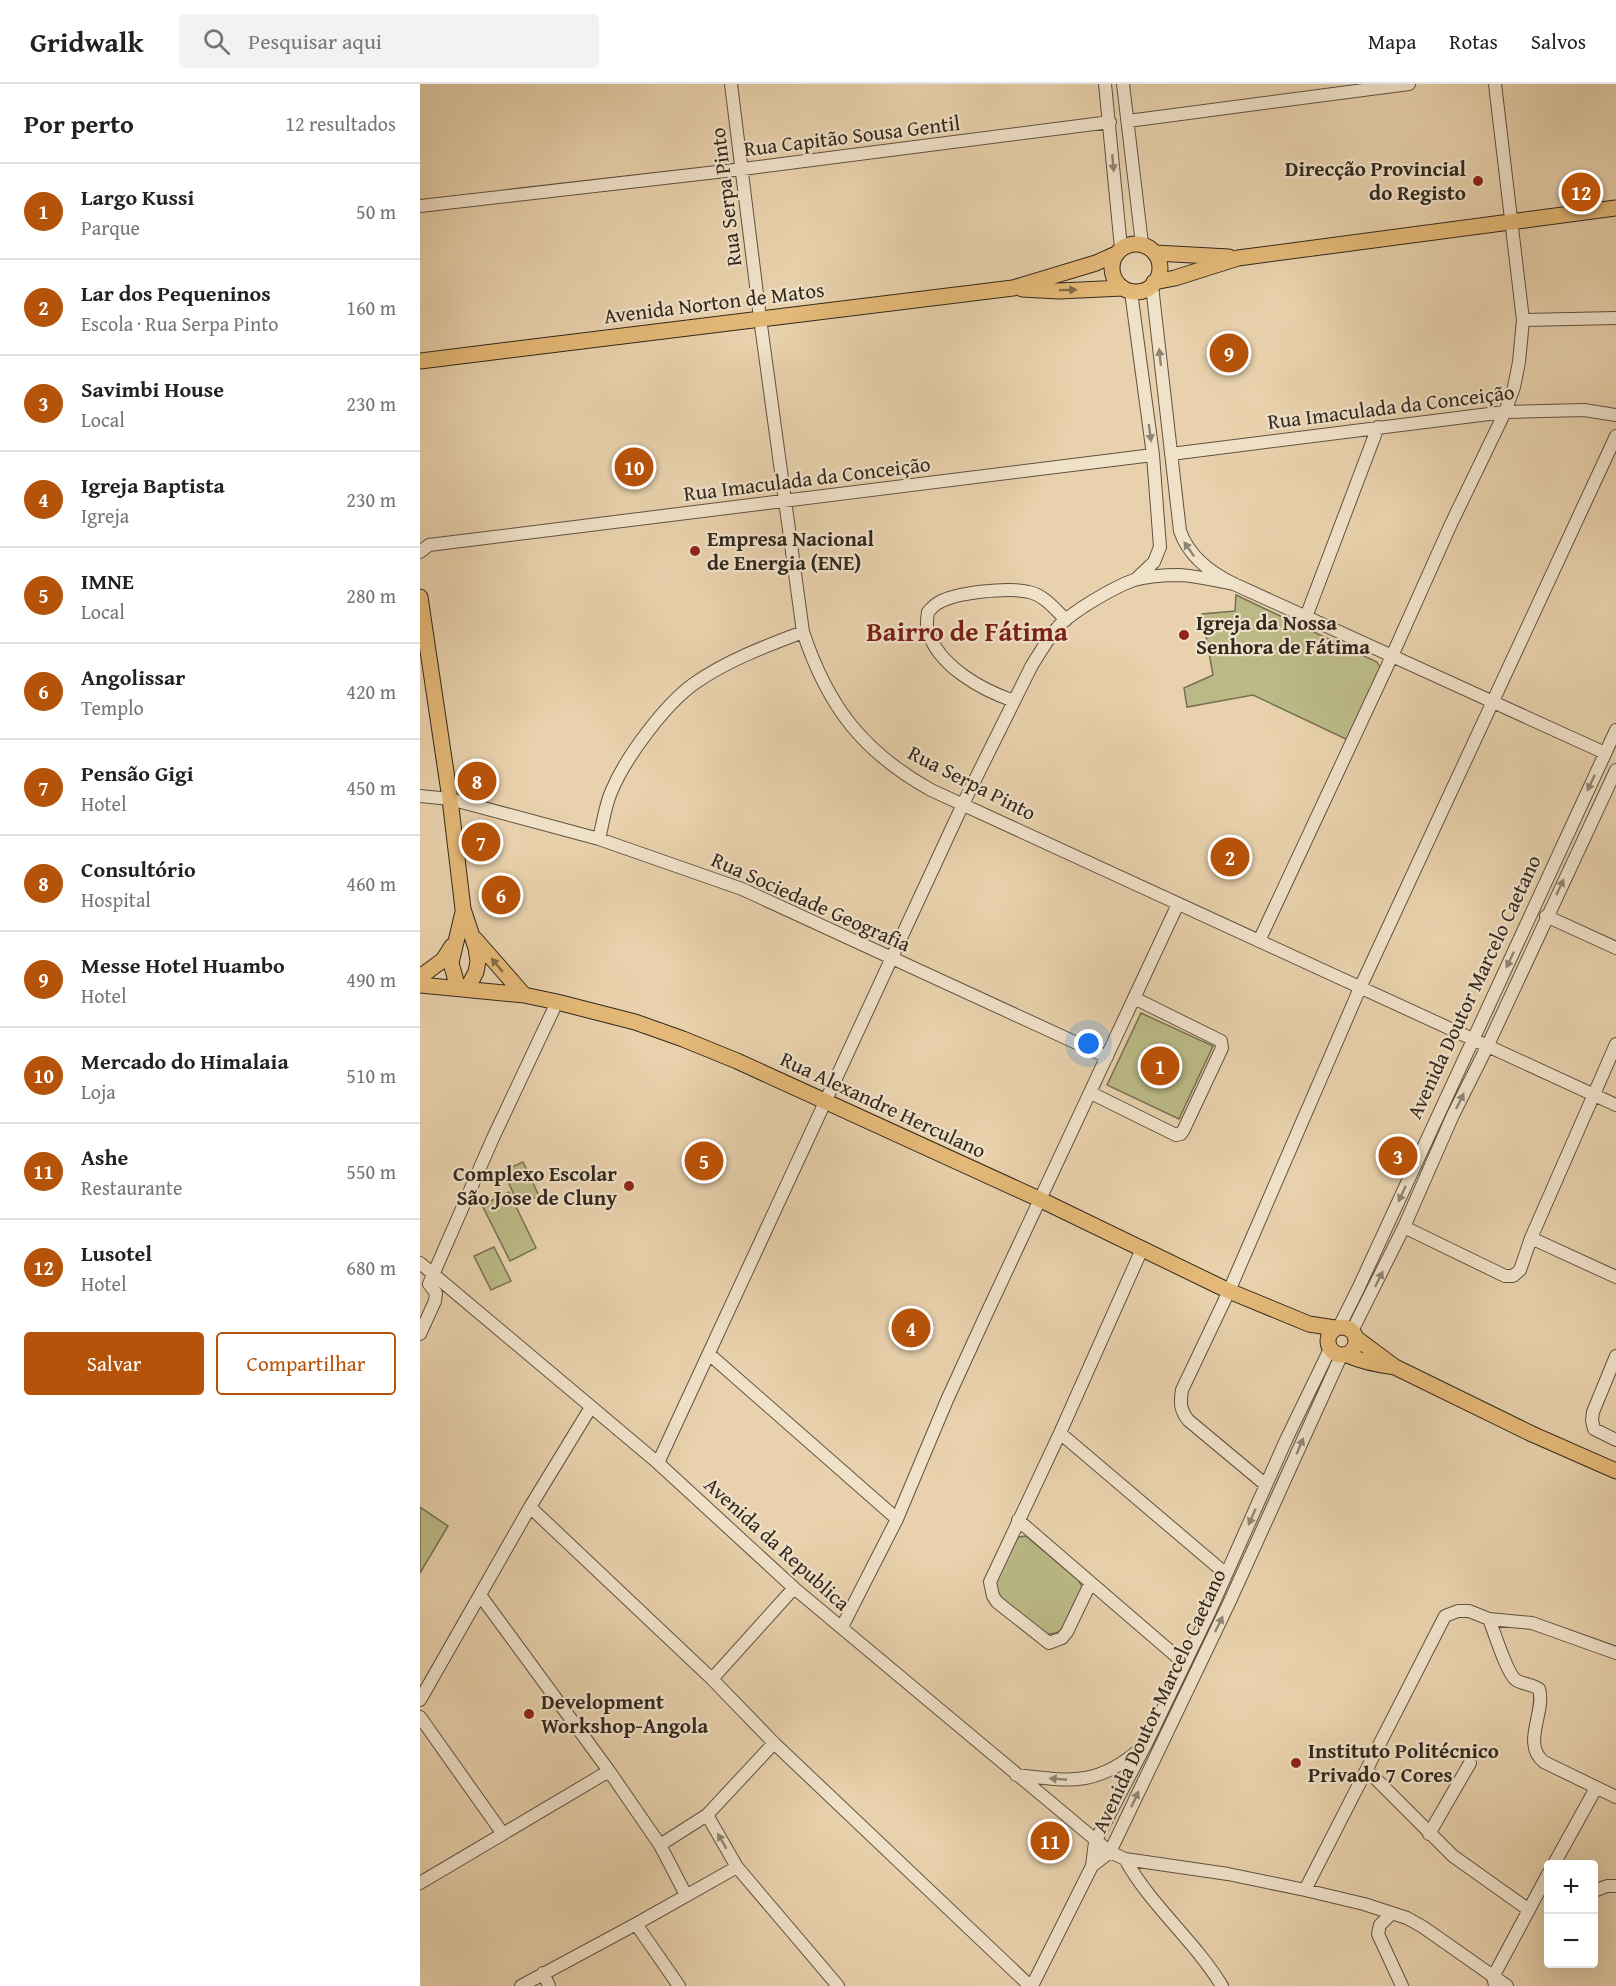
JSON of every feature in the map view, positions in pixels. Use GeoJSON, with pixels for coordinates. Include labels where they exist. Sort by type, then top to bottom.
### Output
{"type":"FeatureCollection","features":[{"type":"Feature","properties":{"kind":"main road"},"geometry":{"type":"LineString","coordinates":[[1238,258],[1148,249],[1135,244],[1119,251],[1112,262],[1112,272],[1115,281],[1127,290],[1140,291],[1153,284],[1238,258],[1616,208]]}},
{"type":"Feature","properties":{"kind":"main road"},"geometry":{"type":"LineString","coordinates":[[1148,249],[1158,259],[1159,271],[1153,284]]}},
{"type":"Feature","properties":{"kind":"main road","name":"Avenida Norton de Matos"},"geometry":{"type":"LineString","coordinates":[[420,361],[1013,288],[1096,263],[1119,251]]}},
{"type":"Feature","properties":{"kind":"main road","name":"Avenida Norton de Matos"},"geometry":{"type":"LineString","coordinates":[[1013,288],[1059,291],[1127,290]]}},
{"type":"Feature","properties":{"kind":"main road"},"geometry":{"type":"LineString","coordinates":[[420,597],[450,799],[463,909],[464,936],[450,963],[463,989],[476,972],[478,961],[476,948],[464,936]]}},
{"type":"Feature","properties":{"kind":"main road"},"geometry":{"type":"LineString","coordinates":[[420,977],[443,960],[464,936]]}},
{"type":"Feature","properties":{"kind":"main road"},"geometry":{"type":"LineString","coordinates":[[464,936],[524,995]]}},
{"type":"Feature","properties":{"kind":"main road","name":"Rua Alexandre Herculano"},"geometry":{"type":"LineString","coordinates":[[420,985],[524,995],[635,1022],[683,1039],[737,1061],[1039,1199],[1229,1291],[1309,1324],[1346,1331]]}},
{"type":"Feature","properties":{"kind":"main road","name":"Rua Alexandre Herculano"},"geometry":{"type":"LineString","coordinates":[[1309,1324],[1336,1351]]}},
{"type":"Feature","properties":{"kind":"main road"},"geometry":{"type":"LineString","coordinates":[[1346,1331],[1395,1367],[1532,1434],[1616,1471]]}},
{"type":"Feature","properties":{"kind":"main road","name":"Avenida Doutor Marcelo Caetano"},"geometry":{"type":"LineString","coordinates":[[1346,1331],[1354,1348],[1336,1351],[1328,1336],[1346,1331]]}},
{"type":"Feature","properties":{"kind":"main road"},"geometry":{"type":"LineString","coordinates":[[1336,1351],[1361,1362],[1395,1367]]}},
{"type":"Feature","properties":{"kind":"street","name":"Rua Serpa Pinto"},"geometry":{"type":"LineString","coordinates":[[731,84],[803,632],[812,660],[829,695],[838,710],[861,737],[893,766],[931,790],[1616,1105]]}},
{"type":"Feature","properties":{"kind":"street"},"geometry":{"type":"LineString","coordinates":[[1105,84],[1110,122],[1119,251]]}},
{"type":"Feature","properties":{"kind":"street"},"geometry":{"type":"LineString","coordinates":[[1124,84],[1148,249]]}},
{"type":"Feature","properties":{"kind":"street"},"geometry":{"type":"LineString","coordinates":[[1128,120],[1408,84]]}},
{"type":"Feature","properties":{"kind":"street"},"geometry":{"type":"LineString","coordinates":[[1259,941],[1514,387],[1523,320],[1495,84]]}},
{"type":"Feature","properties":{"kind":"street","name":"Rua Capitão Sousa Gentil"},"geometry":{"type":"LineString","coordinates":[[420,206],[743,169],[1110,122]]}},
{"type":"Feature","properties":{"kind":"street"},"geometry":{"type":"LineString","coordinates":[[1153,284],[1180,531],[1184,542],[1200,562],[1234,584],[1605,753]]}},
{"type":"Feature","properties":{"kind":"street"},"geometry":{"type":"LineString","coordinates":[[658,1463],[963,804],[1031,667],[1056,629],[1087,606],[1135,580],[1154,562],[1160,547],[1153,455],[1127,290]]}},
{"type":"Feature","properties":{"kind":"street"},"geometry":{"type":"LineString","coordinates":[[1523,320],[1616,318]]}},
{"type":"Feature","properties":{"kind":"street","name":"Rua Imaculada da Conceição"},"geometry":{"type":"LineString","coordinates":[[1171,454],[1504,412],[1584,410],[1616,415]]}},
{"type":"Feature","properties":{"kind":"street"},"geometry":{"type":"LineString","coordinates":[[1306,616],[1377,427]]}},
{"type":"Feature","properties":{"kind":"street"},"geometry":{"type":"LineString","coordinates":[[1266,1485],[1188,1420],[1180,1403],[1182,1390],[1229,1291],[1360,988],[1616,436]]}},
{"type":"Feature","properties":{"kind":"street","name":"Rua Imaculada da Conceição"},"geometry":{"type":"LineString","coordinates":[[423,546],[1153,455]]}},
{"type":"Feature","properties":{"kind":"street"},"geometry":{"type":"LineString","coordinates":[[1135,580],[1180,575],[1234,584]]}},
{"type":"Feature","properties":{"kind":"street"},"geometry":{"type":"LineString","coordinates":[[1014,701],[974,682],[958,671],[931,639],[927,628],[928,612],[938,602],[968,593],[1014,591],[1031,592],[1048,602],[1066,620]]}},
{"type":"Feature","properties":{"kind":"street"},"geometry":{"type":"LineString","coordinates":[[599,839],[611,792],[629,757],[681,695],[695,683],[754,650],[803,632]]}},
{"type":"Feature","properties":{"kind":"street","name":"Avenida Doutor Marcelo Caetano"},"geometry":{"type":"LineString","coordinates":[[1346,1331],[1358,1289],[1616,730]]}},
{"type":"Feature","properties":{"kind":"street","name":"Avenida Doutor Marcelo Caetano"},"geometry":{"type":"LineString","coordinates":[[1346,1331],[1404,1227],[1453,1115],[1616,771]]}},
{"type":"Feature","properties":{"kind":"street","name":"Rua Sociedade Geografia"},"geometry":{"type":"LineString","coordinates":[[420,796],[450,799],[599,839],[742,889],[1107,1057]]}},
{"type":"Feature","properties":{"kind":"street"},"geometry":{"type":"LineString","coordinates":[[842,1627],[897,1519],[947,1400],[1178,904]]}},
{"type":"Feature","properties":{"kind":"street"},"geometry":{"type":"LineString","coordinates":[[1546,916],[1616,948]]}},
{"type":"Feature","properties":{"kind":"street"},"geometry":{"type":"LineString","coordinates":[[1091,1093],[1176,1135],[1181,1134],[1222,1048],[1221,1041],[1134,998]]}},
{"type":"Feature","properties":{"kind":"street"},"geometry":{"type":"LineString","coordinates":[[420,1334],[435,1301],[436,1293],[428,1281],[556,1002]]}},
{"type":"Feature","properties":{"kind":"street"},"geometry":{"type":"LineString","coordinates":[[1404,1227],[1505,1276],[1513,1276],[1520,1270],[1531,1238],[1616,1044]]}},
{"type":"Feature","properties":{"kind":"street"},"geometry":{"type":"LineString","coordinates":[[1531,1238],[1616,1277]]}},
{"type":"Feature","properties":{"kind":"street"},"geometry":{"type":"LineString","coordinates":[[1090,1584],[1067,1632],[1062,1638],[1049,1643],[998,1602],[993,1596],[990,1582],[1060,1433],[1142,1249]]}},
{"type":"Feature","properties":{"kind":"street","name":"Avenida da Republica"},"geometry":{"type":"LineString","coordinates":[[420,1263],[428,1281],[591,1407],[658,1463],[794,1588],[1095,1842],[1110,1852],[1125,1859],[1228,1874],[1305,1890],[1407,1917],[1494,1982],[1507,1986]]}},
{"type":"Feature","properties":{"kind":"street","name":"Avenida Doutor Marcelo Caetano"},"geometry":{"type":"LineString","coordinates":[[1092,1866],[1095,1842],[1147,1742],[1266,1485],[1336,1351]]}},
{"type":"Feature","properties":{"kind":"street","name":"Avenida Doutor Marcelo Caetano"},"geometry":{"type":"LineString","coordinates":[[1092,1866],[1110,1852],[1230,1601],[1336,1351]]}},
{"type":"Feature","properties":{"kind":"street"},"geometry":{"type":"LineString","coordinates":[[709,1354],[897,1519]]}},
{"type":"Feature","properties":{"kind":"street"},"geometry":{"type":"LineString","coordinates":[[1616,1356],[1593,1412],[1592,1420],[1594,1429],[1616,1440]]}},
{"type":"Feature","properties":{"kind":"street"},"geometry":{"type":"LineString","coordinates":[[420,1700],[530,1507],[591,1407]]}},
{"type":"Feature","properties":{"kind":"street"},"geometry":{"type":"LineString","coordinates":[[1060,1433],[1226,1574]]}},
{"type":"Feature","properties":{"kind":"street"},"geometry":{"type":"LineString","coordinates":[[530,1507],[712,1679],[774,1743],[1031,1986],[1092,1866]]}},
{"type":"Feature","properties":{"kind":"street"},"geometry":{"type":"LineString","coordinates":[[1018,1520],[1184,1663]]}},
{"type":"Feature","properties":{"kind":"street"},"geometry":{"type":"LineString","coordinates":[[712,1679],[794,1588]]}},
{"type":"Feature","properties":{"kind":"street"},"geometry":{"type":"LineString","coordinates":[[480,1595],[609,1771],[660,1845],[686,1895]]}},
{"type":"Feature","properties":{"kind":"street"},"geometry":{"type":"LineString","coordinates":[[1305,1890],[1445,1616],[1458,1611],[1469,1611],[1489,1619],[1532,1623],[1616,1653]]}},
{"type":"Feature","properties":{"kind":"street"},"geometry":{"type":"LineString","coordinates":[[1489,1619],[1510,1674],[1517,1681],[1539,1689],[1541,1696],[1534,1749],[1538,1757],[1616,1797]]}},
{"type":"Feature","properties":{"kind":"street"},"geometry":{"type":"LineString","coordinates":[[420,1717],[503,1834]]}},
{"type":"Feature","properties":{"kind":"street"},"geometry":{"type":"LineString","coordinates":[[1017,1775],[1069,1780],[1086,1779],[1125,1762],[1147,1742]]}},
{"type":"Feature","properties":{"kind":"street"},"geometry":{"type":"LineString","coordinates":[[660,1845],[707,1815],[774,1743]]}},
{"type":"Feature","properties":{"kind":"street"},"geometry":{"type":"LineString","coordinates":[[1429,1833],[1470,1763]]}},
{"type":"Feature","properties":{"kind":"street"},"geometry":{"type":"LineString","coordinates":[[1367,1770],[1453,1856],[1528,1910]]}},
{"type":"Feature","properties":{"kind":"street"},"geometry":{"type":"LineString","coordinates":[[420,1883],[609,1771]]}},
{"type":"Feature","properties":{"kind":"street"},"geometry":{"type":"LineString","coordinates":[[1556,1860],[1596,1788]]}},
{"type":"Feature","properties":{"kind":"street"},"geometry":{"type":"LineString","coordinates":[[707,1815],[737,1866],[838,1986]]}},
{"type":"Feature","properties":{"kind":"street"},"geometry":{"type":"LineString","coordinates":[[1125,1859],[1149,1896],[1193,1945],[1222,1986]]}},
{"type":"Feature","properties":{"kind":"street"},"geometry":{"type":"LineString","coordinates":[[521,1986],[737,1866]]}},
{"type":"Feature","properties":{"kind":"street"},"geometry":{"type":"LineString","coordinates":[[1598,1889],[1616,1886]]}},
{"type":"Feature","properties":{"kind":"street"},"geometry":{"type":"LineString","coordinates":[[1494,1982],[1528,1910],[1542,1897]]}},
{"type":"Feature","properties":{"kind":"street"},"geometry":{"type":"LineString","coordinates":[[1391,1914],[1380,1925],[1378,1934],[1402,1986]]}},
{"type":"Feature","properties":{"kind":"street"},"geometry":{"type":"LineString","coordinates":[[636,1924],[679,1986]]}},
{"type":"Feature","properties":{"kind":"street"},"geometry":{"type":"LineString","coordinates":[[543,1973],[549,1986]]}},
{"type":"Feature","properties":{"kind":"shaded area"},"geometry":{"type":"Polygon","coordinates":[[[1236,595],[1377,662],[1381,669],[1348,740],[1253,695],[1187,707],[1184,688],[1213,675],[1202,614],[1235,611],[1236,595]]]}},
{"type":"Feature","properties":{"kind":"shaded area"},"geometry":{"type":"Polygon","coordinates":[[[1141,1013],[1213,1046],[1179,1119],[1107,1085],[1141,1013]]]}},
{"type":"Feature","properties":{"kind":"shaded area"},"geometry":{"type":"Polygon","coordinates":[[[523,1162],[539,1196],[519,1205],[503,1171],[523,1162]]]}},
{"type":"Feature","properties":{"kind":"shaded area"},"geometry":{"type":"Polygon","coordinates":[[[509,1192],[536,1248],[510,1261],[482,1205],[509,1192]]]}},
{"type":"Feature","properties":{"kind":"shaded area"},"geometry":{"type":"Polygon","coordinates":[[[494,1247],[511,1281],[491,1290],[474,1256],[494,1247]]]}},
{"type":"Feature","properties":{"kind":"shaded area"},"geometry":{"type":"Polygon","coordinates":[[[420,1507],[448,1526],[420,1573],[420,1507]]]}},
{"type":"Feature","properties":{"kind":"shaded area"},"geometry":{"type":"Polygon","coordinates":[[[1026,1536],[1078,1580],[1082,1586],[1067,1621],[1061,1630],[1054,1633],[1047,1634],[995,1595],[993,1590],[1017,1539],[1026,1536]]]}},
{"type":"Feature","properties":{"kind":"place","name":"Direcção Provincial do Registo"},"geometry":{"type":"Point","coordinates":[1478,181]}},
{"type":"Feature","properties":{"kind":"place","name":"Lusotel"},"geometry":{"type":"Point","coordinates":[1581,192]}},
{"type":"Feature","properties":{"kind":"place","name":"Messe Hotel Huambo"},"geometry":{"type":"Point","coordinates":[1229,353]}},
{"type":"Feature","properties":{"kind":"place","name":"Mercado do Himalaia"},"geometry":{"type":"Point","coordinates":[634,467]}},
{"type":"Feature","properties":{"kind":"place","name":"Empresa Nacional de Energia (ENE)"},"geometry":{"type":"Point","coordinates":[695,551]}},
{"type":"Feature","properties":{"kind":"place","name":"Igreja da Nossa Senhora de Fátima"},"geometry":{"type":"Point","coordinates":[1184,635]}},
{"type":"Feature","properties":{"kind":"place","name":"Consultório"},"geometry":{"type":"Point","coordinates":[477,781]}},
{"type":"Feature","properties":{"kind":"place","name":"Pensão Gigi"},"geometry":{"type":"Point","coordinates":[481,842]}},
{"type":"Feature","properties":{"kind":"place","name":"Lar dos Pequeninos"},"geometry":{"type":"Point","coordinates":[1230,857]}},
{"type":"Feature","properties":{"kind":"place","name":"Angolissar"},"geometry":{"type":"Point","coordinates":[501,895]}},
{"type":"Feature","properties":{"kind":"place","name":"Largo Kussi"},"geometry":{"type":"Point","coordinates":[1160,1066]}},
{"type":"Feature","properties":{"kind":"place","name":"Savimbi House"},"geometry":{"type":"Point","coordinates":[1398,1156]}},
{"type":"Feature","properties":{"kind":"place","name":"IMNE"},"geometry":{"type":"Point","coordinates":[704,1161]}},
{"type":"Feature","properties":{"kind":"place","name":"Complexo Escolar São Jose de Cluny"},"geometry":{"type":"Point","coordinates":[629,1186]}},
{"type":"Feature","properties":{"kind":"place","name":"Igreja Baptista"},"geometry":{"type":"Point","coordinates":[911,1328]}},
{"type":"Feature","properties":{"kind":"place","name":"Development Workshop-Angola"},"geometry":{"type":"Point","coordinates":[529,1714]}},
{"type":"Feature","properties":{"kind":"place","name":"Instituto Politécnico Privado 7 Cores"},"geometry":{"type":"Point","coordinates":[1296,1763]}},
{"type":"Feature","properties":{"kind":"place","name":"Ashe"},"geometry":{"type":"Point","coordinates":[1050,1841]}},
{"type":"Feature","properties":{"kind":"district","name":"Bairro de Fátima"},"geometry":{"type":"Point","coordinates":[967,632]}}]}
